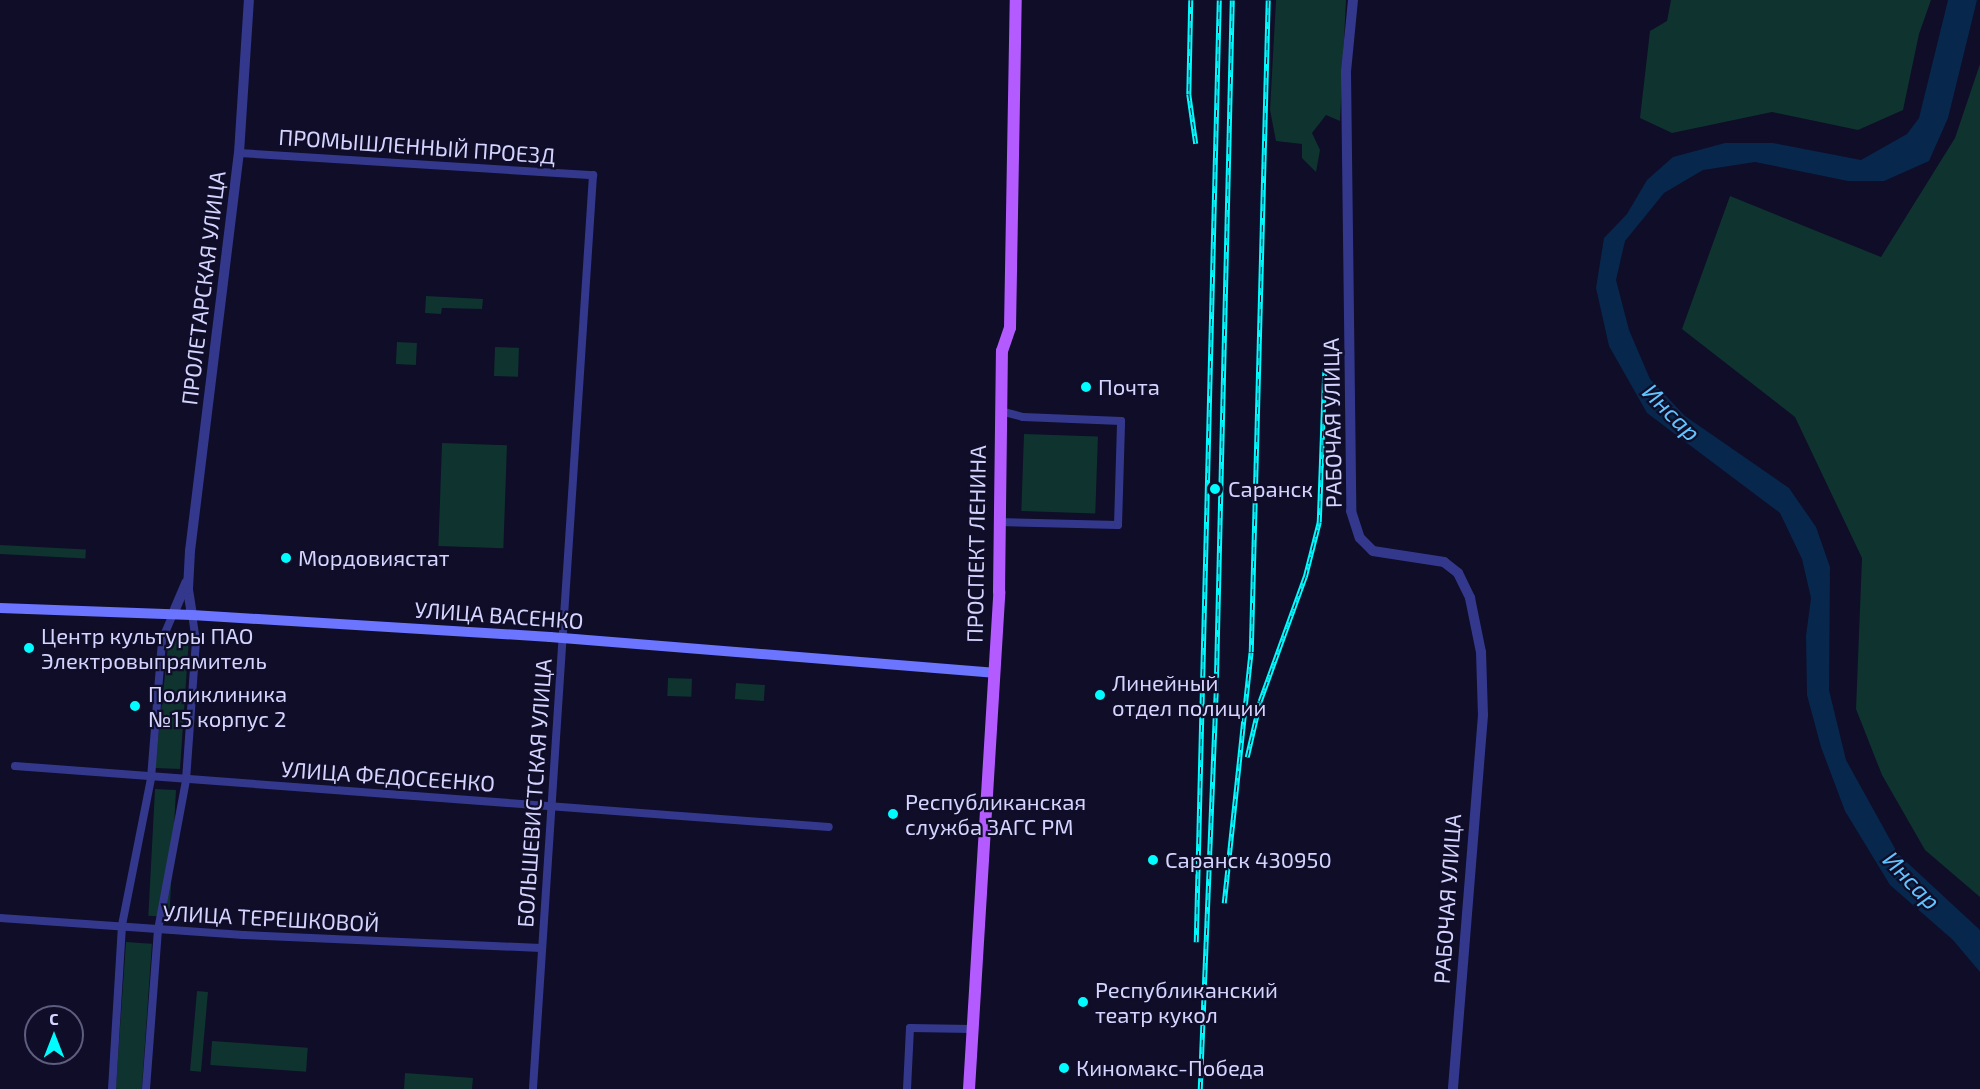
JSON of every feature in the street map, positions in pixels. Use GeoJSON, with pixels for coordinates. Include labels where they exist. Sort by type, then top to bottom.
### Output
{"type":"FeatureCollection","features":[{"type":"Feature","properties":{"kind":"main road","name":"ПРОСПЕКТ ЛЕНИНА"},"geometry":{"type":"LineString","coordinates":[[969,1089],[994,673],[1002,351],[1010,328],[1016,0]]}},
{"type":"Feature","properties":{"kind":"main road","name":"УЛИЦА ВАСЕНКО"},"geometry":{"type":"LineString","coordinates":[[0,608],[192,615],[562,638],[994,673]]}},
{"type":"Feature","properties":{"kind":"street","name":"ПРОЛЕТАРСКАЯ УЛИЦА"},"geometry":{"type":"LineString","coordinates":[[146,1089],[158,930],[186,780],[196,642],[187,580],[239,153],[249,0]]}},
{"type":"Feature","properties":{"kind":"street","name":"РАБОЧАЯ УЛИЦА"},"geometry":{"type":"LineString","coordinates":[[1353,0],[1346,72],[1351,511],[1360,538],[1373,551],[1444,562],[1458,573],[1470,598],[1481,652],[1483,716],[1453,1089]]}},
{"type":"Feature","properties":{"kind":"street","name":"ПРОМЫШЛЕННЫЙ ПРОЕЗД"},"geometry":{"type":"LineString","coordinates":[[239,153],[592,175]]}},
{"type":"Feature","properties":{"kind":"street","name":"БОЛЬШЕВИСТСКАЯ УЛИЦА"},"geometry":{"type":"LineString","coordinates":[[533,1089],[592,175]]}},
{"type":"Feature","properties":{"kind":"street"},"geometry":{"type":"LineString","coordinates":[[998,522],[1118,525],[1121,421],[1023,417],[1000,411]]}},
{"type":"Feature","properties":{"kind":"street","name":"ПРОЛЕТАРСКАЯ УЛИЦА"},"geometry":{"type":"LineString","coordinates":[[112,1089],[122,925],[151,778],[162,640],[187,580]]}},
{"type":"Feature","properties":{"kind":"street","name":"УЛИЦА ФЕДОСЕЕНКО"},"geometry":{"type":"LineString","coordinates":[[15,766],[151,778],[829,827]]}},
{"type":"Feature","properties":{"kind":"street","name":"УЛИЦА ТЕРЕШКОВОЙ"},"geometry":{"type":"LineString","coordinates":[[0,918],[122,925],[158,930],[541,948]]}},
{"type":"Feature","properties":{"kind":"street"},"geometry":{"type":"LineString","coordinates":[[907,1089],[910,1028],[972,1029]]}},
{"type":"Feature","properties":{"kind":"green space"},"geometry":{"type":"Polygon","coordinates":[[[1276,0],[1346,0],[1340,121],[1326,115],[1312,133],[1320,150],[1316,172],[1302,158],[1302,144],[1276,141],[1270,110],[1276,0]]]}},
{"type":"Feature","properties":{"kind":"green space"},"geometry":{"type":"Polygon","coordinates":[[[1671,0],[1931,0],[1919,34],[1903,110],[1858,130],[1772,112],[1672,133],[1640,118],[1650,31],[1667,21],[1671,0]]]}},
{"type":"Feature","properties":{"kind":"green space"},"geometry":{"type":"Polygon","coordinates":[[[1980,64],[1980,897],[1925,850],[1882,775],[1856,709],[1862,558],[1795,417],[1682,329],[1730,196],[1881,257],[1955,138],[1980,64]]]}},
{"type":"Feature","properties":{"kind":"green space"},"geometry":{"type":"Polygon","coordinates":[[[426,296],[483,299],[482,309],[442,308],[441,314],[425,313],[426,296]]]}},
{"type":"Feature","properties":{"kind":"green space"},"geometry":{"type":"Polygon","coordinates":[[[397,342],[417,343],[416,365],[396,364],[397,342]]]}},
{"type":"Feature","properties":{"kind":"green space"},"geometry":{"type":"Polygon","coordinates":[[[495,347],[519,348],[518,377],[494,376],[495,347]]]}},
{"type":"Feature","properties":{"kind":"green space"},"geometry":{"type":"Polygon","coordinates":[[[1024,434],[1098,437],[1095,514],[1021,511],[1024,434]]]}},
{"type":"Feature","properties":{"kind":"green space"},"geometry":{"type":"Polygon","coordinates":[[[442,443],[507,445],[503,548],[438,546],[442,443]]]}},
{"type":"Feature","properties":{"kind":"green space"},"geometry":{"type":"Polygon","coordinates":[[[0,545],[86,550],[85,558],[0,554],[0,545]]]}},
{"type":"Feature","properties":{"kind":"green space"},"geometry":{"type":"Polygon","coordinates":[[[169,637],[189,638],[180,769],[155,768],[169,637]]]}},
{"type":"Feature","properties":{"kind":"green space"},"geometry":{"type":"Polygon","coordinates":[[[668,678],[692,679],[691,697],[667,696],[668,678]]]}},
{"type":"Feature","properties":{"kind":"green space"},"geometry":{"type":"Polygon","coordinates":[[[736,683],[765,685],[764,701],[735,699],[736,683]]]}},
{"type":"Feature","properties":{"kind":"green space"},"geometry":{"type":"Polygon","coordinates":[[[155,789],[176,790],[169,917],[148,916],[155,789]]]}},
{"type":"Feature","properties":{"kind":"green space"},"geometry":{"type":"Polygon","coordinates":[[[126,942],[152,944],[142,1089],[116,1089],[126,942]]]}},
{"type":"Feature","properties":{"kind":"green space"},"geometry":{"type":"Polygon","coordinates":[[[197,991],[208,992],[201,1072],[190,1071],[197,991]]]}},
{"type":"Feature","properties":{"kind":"green space"},"geometry":{"type":"Polygon","coordinates":[[[212,1041],[308,1048],[306,1072],[210,1065],[212,1041]]]}},
{"type":"Feature","properties":{"kind":"green space"},"geometry":{"type":"Polygon","coordinates":[[[405,1073],[473,1078],[472,1089],[404,1089],[405,1073]]]}},
{"type":"Feature","properties":{"kind":"water","name":"Инсар"},"geometry":{"type":"Polygon","coordinates":[[[1948,0],[1977,0],[1948,118],[1929,161],[1884,181],[1848,181],[1755,162],[1703,170],[1664,193],[1625,241],[1616,280],[1629,330],[1650,379],[1685,416],[1789,488],[1816,527],[1830,567],[1829,690],[1846,760],[1898,854],[1980,930],[1980,972],[1953,940],[1890,885],[1845,811],[1821,747],[1807,695],[1806,636],[1811,598],[1802,559],[1780,513],[1647,413],[1609,346],[1596,288],[1604,238],[1627,214],[1647,180],[1673,157],[1725,143],[1773,143],[1861,160],[1907,134],[1919,118],[1948,0]]]}},
{"type":"Feature","properties":{"kind":"railway"},"geometry":{"type":"LineString","coordinates":[[1191,0],[1189,94],[1196,144]]}},
{"type":"Feature","properties":{"kind":"railway"},"geometry":{"type":"LineString","coordinates":[[1196,942],[1219,0]]}},
{"type":"Feature","properties":{"kind":"railway"},"geometry":{"type":"LineString","coordinates":[[1200,1089],[1216,686],[1232,0]]}},
{"type":"Feature","properties":{"kind":"railway"},"geometry":{"type":"LineString","coordinates":[[1224,903],[1251,652],[1268,0]]}},
{"type":"Feature","properties":{"kind":"railway"},"geometry":{"type":"LineString","coordinates":[[1247,757],[1260,701],[1305,577],[1319,522],[1325,362]]}},
{"type":"Feature","properties":{"kind":"place","name":"Почта"},"geometry":{"type":"Point","coordinates":[1086,387]}},
{"type":"Feature","properties":{"kind":"place","name":"Саранск"},"geometry":{"type":"Point","coordinates":[1215,489]}},
{"type":"Feature","properties":{"kind":"place","name":"Мордовиястат"},"geometry":{"type":"Point","coordinates":[286,558]}},
{"type":"Feature","properties":{"kind":"place","name":"Центр культуры ПАО Электровыпрямитель"},"geometry":{"type":"Point","coordinates":[29,648]}},
{"type":"Feature","properties":{"kind":"place","name":"Линейный отдел полиции"},"geometry":{"type":"Point","coordinates":[1100,695]}},
{"type":"Feature","properties":{"kind":"place","name":"Поликлиника №15 корпус 2"},"geometry":{"type":"Point","coordinates":[135,706]}},
{"type":"Feature","properties":{"kind":"place","name":"Республиканская служба ЗАГС РМ"},"geometry":{"type":"Point","coordinates":[893,814]}},
{"type":"Feature","properties":{"kind":"place","name":"Саранск 430950"},"geometry":{"type":"Point","coordinates":[1153,860]}},
{"type":"Feature","properties":{"kind":"place","name":"Республиканский театр кукол"},"geometry":{"type":"Point","coordinates":[1083,1002]}},
{"type":"Feature","properties":{"kind":"place","name":"Киномакс-Победа"},"geometry":{"type":"Point","coordinates":[1064,1068]}}]}
